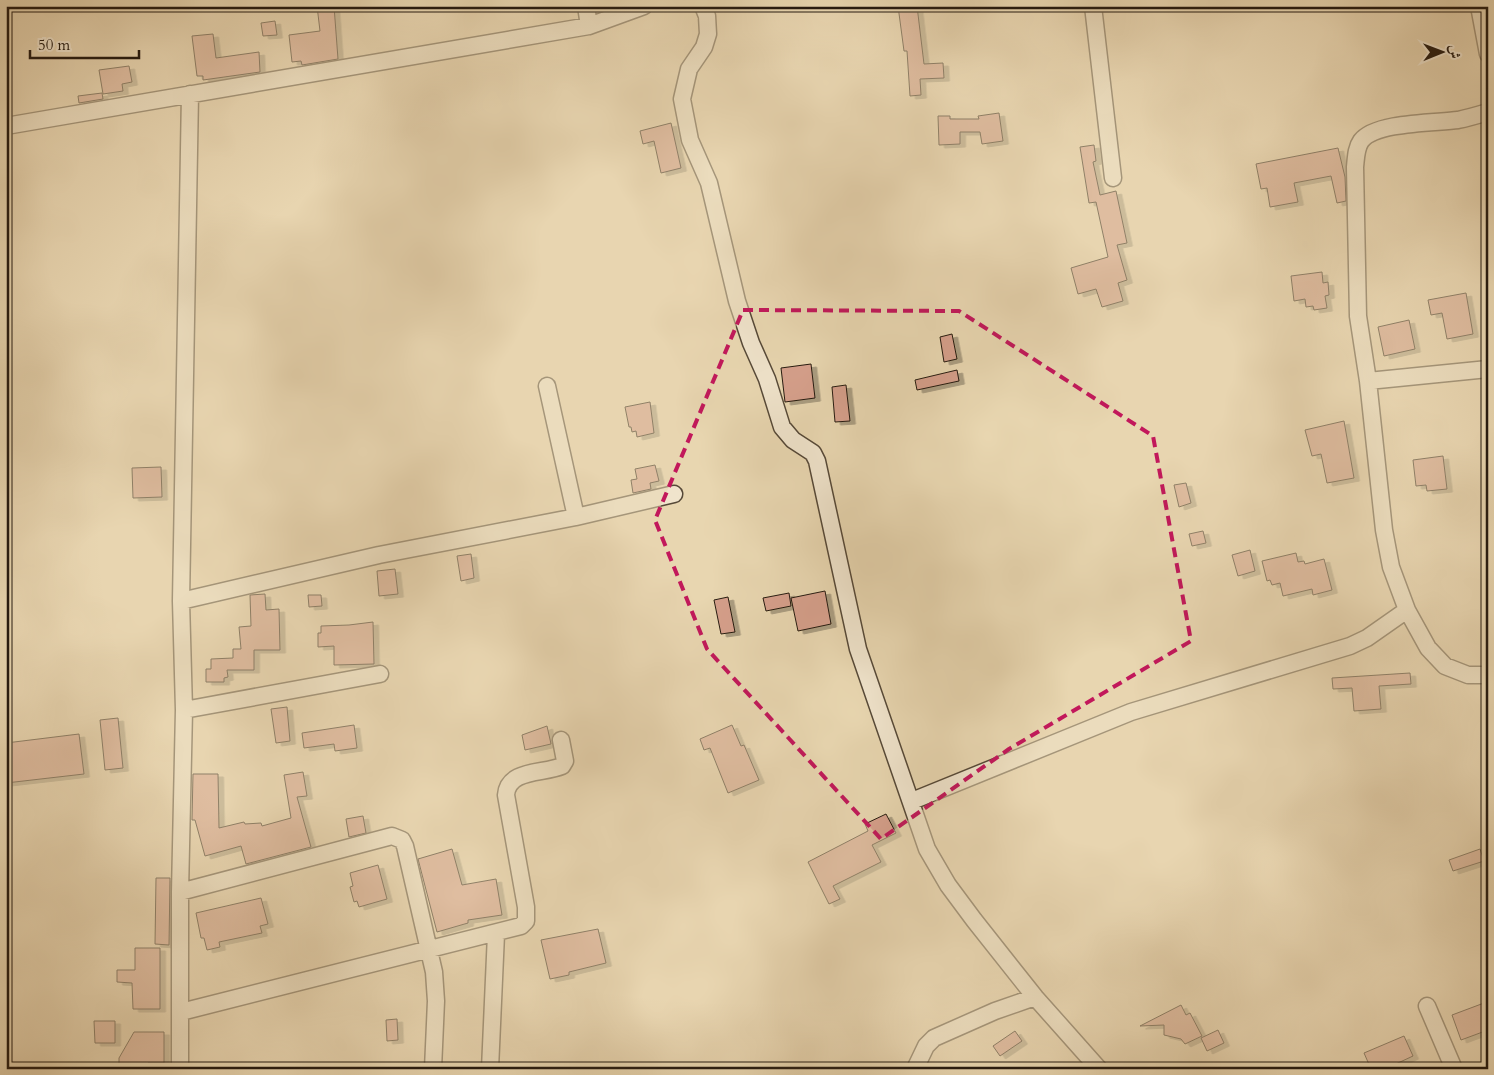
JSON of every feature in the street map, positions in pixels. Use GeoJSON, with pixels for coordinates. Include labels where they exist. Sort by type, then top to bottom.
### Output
{"type":"FeatureCollection","features":[{"type":"Feature","properties":{"kind":"street"},"geometry":{"type":"LineString","coordinates":[[586,6],[589,26]]}},
{"type":"Feature","properties":{"kind":"street"},"geometry":{"type":"LineString","coordinates":[[6,126],[589,26],[644,6]]}},
{"type":"Feature","properties":{"kind":"street"},"geometry":{"type":"LineString","coordinates":[[703,6],[707,16],[708,34],[704,47],[689,68],[682,98],[690,140],[709,183],[737,301],[751,343],[767,378],[782,427],[793,440],[812,453],[816,461],[858,649],[912,801],[919,832],[948,885],[1035,998],[1099,1069]]}},
{"type":"Feature","properties":{"kind":"street"},"geometry":{"type":"LineString","coordinates":[[1093,6],[1113,178]]}},
{"type":"Feature","properties":{"kind":"street"},"geometry":{"type":"LineString","coordinates":[[1479,6],[1488,54]]}},
{"type":"Feature","properties":{"kind":"street"},"geometry":{"type":"LineString","coordinates":[[180,1069],[180,892],[184,710],[181,601],[190,94]]}},
{"type":"Feature","properties":{"kind":"street"},"geometry":{"type":"LineString","coordinates":[[1488,112],[1460,120],[1408,125],[1371,132],[1361,140],[1356,151],[1355,167],[1356,284],[1384,530],[1391,567],[1407,610],[1428,648],[1445,666],[1468,675],[1488,675]]}},
{"type":"Feature","properties":{"kind":"street"},"geometry":{"type":"LineString","coordinates":[[1368,381],[1488,369]]}},
{"type":"Feature","properties":{"kind":"street"},"geometry":{"type":"LineString","coordinates":[[547,386],[576,517]]}},
{"type":"Feature","properties":{"kind":"street"},"geometry":{"type":"LineString","coordinates":[[181,601],[379,554],[576,517],[674,494]]}},
{"type":"Feature","properties":{"kind":"street"},"geometry":{"type":"LineString","coordinates":[[912,801],[1131,712],[1350,646],[1367,638],[1407,610]]}},
{"type":"Feature","properties":{"kind":"street"},"geometry":{"type":"LineString","coordinates":[[184,710],[380,674]]}},
{"type":"Feature","properties":{"kind":"street"},"geometry":{"type":"LineString","coordinates":[[181,1012],[429,951],[521,926],[527,916],[506,788],[517,777],[562,766],[565,761],[561,740]]}},
{"type":"Feature","properties":{"kind":"street"},"geometry":{"type":"LineString","coordinates":[[180,892],[392,836],[397,837],[405,846],[436,986],[433,1069]]}},
{"type":"Feature","properties":{"kind":"street"},"geometry":{"type":"LineString","coordinates":[[490,1069],[496,934]]}},
{"type":"Feature","properties":{"kind":"street"},"geometry":{"type":"LineString","coordinates":[[915,1069],[926,1046],[934,1038],[1035,998]]}},
{"type":"Feature","properties":{"kind":"street"},"geometry":{"type":"LineString","coordinates":[[1428,1006],[1454,1069]]}},
{"type":"Feature","properties":{"kind":"highlighted area"},"geometry":{"type":"Polygon","coordinates":[[[743,310],[959,311],[1153,436],[1191,641],[1009,749],[881,839],[707,649],[655,520],[743,310]]]}},
{"type":"Feature","properties":{"kind":"building"},"geometry":{"type":"Polygon","coordinates":[[[317,6],[334,6],[338,59],[302,65],[301,61],[292,62],[289,35],[320,31],[317,6]]]}},
{"type":"Feature","properties":{"kind":"building"},"geometry":{"type":"Polygon","coordinates":[[[898,6],[917,6],[924,64],[943,63],[944,78],[920,79],[921,95],[910,96],[907,51],[904,51],[898,6]]]}},
{"type":"Feature","properties":{"kind":"building"},"geometry":{"type":"Polygon","coordinates":[[[275,21],[277,35],[263,36],[261,23],[275,21]]]}},
{"type":"Feature","properties":{"kind":"building"},"geometry":{"type":"Polygon","coordinates":[[[213,34],[216,58],[259,52],[260,72],[203,80],[203,76],[197,76],[192,36],[213,34]]]}},
{"type":"Feature","properties":{"kind":"building"},"geometry":{"type":"Polygon","coordinates":[[[129,66],[132,82],[122,84],[123,91],[103,94],[99,70],[129,66]]]}},
{"type":"Feature","properties":{"kind":"building"},"geometry":{"type":"Polygon","coordinates":[[[102,93],[103,99],[79,103],[78,96],[102,93]]]}},
{"type":"Feature","properties":{"kind":"building"},"geometry":{"type":"Polygon","coordinates":[[[999,113],[1003,141],[982,144],[980,132],[960,132],[960,144],[939,145],[938,116],[950,116],[950,119],[979,119],[978,116],[999,113]]]}},
{"type":"Feature","properties":{"kind":"building"},"geometry":{"type":"Polygon","coordinates":[[[671,123],[681,168],[661,173],[654,141],[643,144],[640,131],[671,123]]]}},
{"type":"Feature","properties":{"kind":"building"},"geometry":{"type":"Polygon","coordinates":[[[1094,145],[1096,161],[1093,162],[1100,195],[1116,191],[1127,243],[1117,245],[1127,280],[1118,283],[1123,301],[1102,307],[1096,289],[1078,294],[1071,268],[1108,257],[1096,202],[1089,203],[1080,147],[1094,145]]]}},
{"type":"Feature","properties":{"kind":"building"},"geometry":{"type":"Polygon","coordinates":[[[1338,148],[1345,177],[1346,201],[1337,203],[1331,176],[1294,183],[1298,202],[1270,207],[1267,188],[1261,189],[1256,164],[1338,148]]]}},
{"type":"Feature","properties":{"kind":"building"},"geometry":{"type":"Polygon","coordinates":[[[1322,272],[1323,283],[1328,282],[1329,295],[1325,296],[1327,308],[1314,310],[1313,306],[1306,307],[1305,299],[1294,301],[1291,276],[1322,272]]]}},
{"type":"Feature","properties":{"kind":"building"},"geometry":{"type":"Polygon","coordinates":[[[1466,293],[1473,334],[1447,339],[1442,313],[1431,315],[1428,300],[1466,293]]]}},
{"type":"Feature","properties":{"kind":"building"},"geometry":{"type":"Polygon","coordinates":[[[1409,320],[1415,349],[1384,356],[1378,327],[1409,320]]]}},
{"type":"Feature","properties":{"kind":"building"},"geometry":{"type":"Polygon","coordinates":[[[952,334],[957,359],[944,362],[940,337],[952,334]]]}},
{"type":"Feature","properties":{"kind":"building"},"geometry":{"type":"Polygon","coordinates":[[[811,364],[815,398],[785,402],[781,368],[811,364]]]}},
{"type":"Feature","properties":{"kind":"building"},"geometry":{"type":"Polygon","coordinates":[[[957,370],[959,381],[917,390],[915,380],[957,370]]]}},
{"type":"Feature","properties":{"kind":"building"},"geometry":{"type":"Polygon","coordinates":[[[846,385],[850,421],[835,422],[832,387],[846,385]]]}},
{"type":"Feature","properties":{"kind":"building"},"geometry":{"type":"Polygon","coordinates":[[[650,402],[654,433],[637,437],[636,431],[632,432],[631,427],[629,427],[625,407],[650,402]]]}},
{"type":"Feature","properties":{"kind":"building"},"geometry":{"type":"Polygon","coordinates":[[[1344,421],[1354,478],[1327,483],[1321,454],[1312,456],[1305,430],[1344,421]]]}},
{"type":"Feature","properties":{"kind":"building"},"geometry":{"type":"Polygon","coordinates":[[[1443,456],[1447,489],[1427,491],[1426,485],[1416,486],[1413,460],[1443,456]]]}},
{"type":"Feature","properties":{"kind":"building"},"geometry":{"type":"Polygon","coordinates":[[[655,465],[659,481],[650,483],[651,489],[633,493],[631,480],[637,479],[635,469],[655,465]]]}},
{"type":"Feature","properties":{"kind":"building"},"geometry":{"type":"Polygon","coordinates":[[[161,467],[162,497],[133,498],[132,468],[161,467]]]}},
{"type":"Feature","properties":{"kind":"building"},"geometry":{"type":"Polygon","coordinates":[[[1186,483],[1191,503],[1179,507],[1174,485],[1186,483]]]}},
{"type":"Feature","properties":{"kind":"building"},"geometry":{"type":"Polygon","coordinates":[[[1203,531],[1206,543],[1192,546],[1189,534],[1203,531]]]}},
{"type":"Feature","properties":{"kind":"building"},"geometry":{"type":"Polygon","coordinates":[[[1250,550],[1255,571],[1238,576],[1232,555],[1250,550]]]}},
{"type":"Feature","properties":{"kind":"building"},"geometry":{"type":"Polygon","coordinates":[[[1296,553],[1298,562],[1304,561],[1305,564],[1324,559],[1332,590],[1313,595],[1312,589],[1283,596],[1280,583],[1272,585],[1270,580],[1267,581],[1262,561],[1296,553]]]}},
{"type":"Feature","properties":{"kind":"building"},"geometry":{"type":"Polygon","coordinates":[[[471,554],[474,578],[461,581],[457,556],[471,554]]]}},
{"type":"Feature","properties":{"kind":"building"},"geometry":{"type":"Polygon","coordinates":[[[395,569],[398,594],[379,596],[377,571],[395,569]]]}},
{"type":"Feature","properties":{"kind":"building"},"geometry":{"type":"Polygon","coordinates":[[[825,591],[831,624],[798,631],[791,598],[825,591]]]}},
{"type":"Feature","properties":{"kind":"building"},"geometry":{"type":"Polygon","coordinates":[[[789,593],[791,606],[766,611],[763,598],[789,593]]]}},
{"type":"Feature","properties":{"kind":"building"},"geometry":{"type":"Polygon","coordinates":[[[265,594],[266,610],[279,609],[280,650],[254,650],[254,670],[227,670],[228,677],[224,678],[224,682],[206,682],[206,669],[211,669],[211,659],[233,658],[233,649],[241,649],[239,627],[251,626],[250,595],[265,594]]]}},
{"type":"Feature","properties":{"kind":"building"},"geometry":{"type":"Polygon","coordinates":[[[308,595],[321,595],[322,606],[309,607],[308,595]]]}},
{"type":"Feature","properties":{"kind":"building"},"geometry":{"type":"Polygon","coordinates":[[[728,597],[735,632],[721,634],[714,600],[728,597]]]}},
{"type":"Feature","properties":{"kind":"building"},"geometry":{"type":"Polygon","coordinates":[[[373,622],[374,664],[334,665],[334,646],[318,647],[318,633],[321,633],[321,626],[373,622]]]}},
{"type":"Feature","properties":{"kind":"building"},"geometry":{"type":"Polygon","coordinates":[[[1410,673],[1411,684],[1379,686],[1381,709],[1354,711],[1352,688],[1333,689],[1332,678],[1410,673]]]}},
{"type":"Feature","properties":{"kind":"building"},"geometry":{"type":"Polygon","coordinates":[[[287,707],[290,741],[276,743],[271,709],[287,707]]]}},
{"type":"Feature","properties":{"kind":"building"},"geometry":{"type":"Polygon","coordinates":[[[118,718],[123,768],[105,770],[100,720],[118,718]]]}},
{"type":"Feature","properties":{"kind":"building"},"geometry":{"type":"Polygon","coordinates":[[[354,725],[357,748],[335,751],[334,744],[304,748],[302,733],[354,725]]]}},
{"type":"Feature","properties":{"kind":"building"},"geometry":{"type":"Polygon","coordinates":[[[732,725],[741,746],[744,745],[759,780],[728,793],[710,748],[704,750],[700,739],[732,725]]]}},
{"type":"Feature","properties":{"kind":"building"},"geometry":{"type":"Polygon","coordinates":[[[547,726],[551,744],[525,750],[522,735],[547,726]]]}},
{"type":"Feature","properties":{"kind":"building"},"geometry":{"type":"Polygon","coordinates":[[[79,734],[84,774],[6,783],[6,743],[79,734]]]}},
{"type":"Feature","properties":{"kind":"building"},"geometry":{"type":"Polygon","coordinates":[[[303,772],[307,796],[297,797],[311,847],[246,864],[241,846],[205,856],[195,820],[192,820],[193,774],[218,774],[219,828],[244,822],[245,824],[261,823],[262,826],[291,818],[284,775],[303,772]]]}},
{"type":"Feature","properties":{"kind":"building"},"geometry":{"type":"Polygon","coordinates":[[[886,814],[896,833],[872,845],[881,862],[833,886],[840,899],[829,904],[808,862],[868,831],[865,824],[886,814]]]}},
{"type":"Feature","properties":{"kind":"building"},"geometry":{"type":"Polygon","coordinates":[[[363,816],[366,833],[349,837],[346,819],[363,816]]]}},
{"type":"Feature","properties":{"kind":"building"},"geometry":{"type":"Polygon","coordinates":[[[452,849],[462,885],[496,879],[502,915],[468,920],[468,923],[437,932],[418,859],[452,849]]]}},
{"type":"Feature","properties":{"kind":"building"},"geometry":{"type":"Polygon","coordinates":[[[1480,849],[1484,861],[1453,871],[1449,860],[1480,849]]]}},
{"type":"Feature","properties":{"kind":"building"},"geometry":{"type":"Polygon","coordinates":[[[378,865],[387,899],[359,907],[357,901],[354,902],[350,887],[353,886],[350,873],[378,865]]]}},
{"type":"Feature","properties":{"kind":"building"},"geometry":{"type":"Polygon","coordinates":[[[156,878],[170,878],[169,945],[155,944],[156,878]]]}},
{"type":"Feature","properties":{"kind":"building"},"geometry":{"type":"Polygon","coordinates":[[[261,898],[268,924],[260,926],[262,933],[219,942],[220,947],[207,950],[204,938],[201,938],[196,913],[261,898]]]}},
{"type":"Feature","properties":{"kind":"building"},"geometry":{"type":"Polygon","coordinates":[[[598,929],[606,963],[569,972],[569,975],[550,979],[541,940],[598,929]]]}},
{"type":"Feature","properties":{"kind":"building"},"geometry":{"type":"Polygon","coordinates":[[[135,948],[160,948],[160,1009],[133,1009],[132,983],[117,982],[117,970],[135,970],[135,948]]]}},
{"type":"Feature","properties":{"kind":"building"},"geometry":{"type":"Polygon","coordinates":[[[1484,1003],[1488,1013],[1488,1030],[1461,1040],[1452,1015],[1484,1003]]]}},
{"type":"Feature","properties":{"kind":"building"},"geometry":{"type":"Polygon","coordinates":[[[1181,1005],[1186,1015],[1190,1013],[1202,1036],[1185,1044],[1181,1039],[1164,1035],[1164,1025],[1140,1026],[1181,1005]]]}},
{"type":"Feature","properties":{"kind":"building"},"geometry":{"type":"Polygon","coordinates":[[[397,1019],[398,1040],[387,1041],[386,1020],[397,1019]]]}},
{"type":"Feature","properties":{"kind":"building"},"geometry":{"type":"Polygon","coordinates":[[[94,1021],[115,1021],[115,1043],[95,1043],[94,1021]]]}},
{"type":"Feature","properties":{"kind":"building"},"geometry":{"type":"Polygon","coordinates":[[[1218,1030],[1224,1043],[1207,1051],[1201,1038],[1218,1030]]]}},
{"type":"Feature","properties":{"kind":"building"},"geometry":{"type":"Polygon","coordinates":[[[1015,1031],[1022,1041],[1000,1056],[993,1046],[1015,1031]]]}},
{"type":"Feature","properties":{"kind":"building"},"geometry":{"type":"Polygon","coordinates":[[[134,1032],[164,1032],[164,1063],[148,1063],[144,1069],[119,1069],[119,1058],[134,1032]]]}},
{"type":"Feature","properties":{"kind":"building"},"geometry":{"type":"Polygon","coordinates":[[[1404,1036],[1413,1056],[1385,1069],[1371,1069],[1364,1053],[1404,1036]]]}}]}
